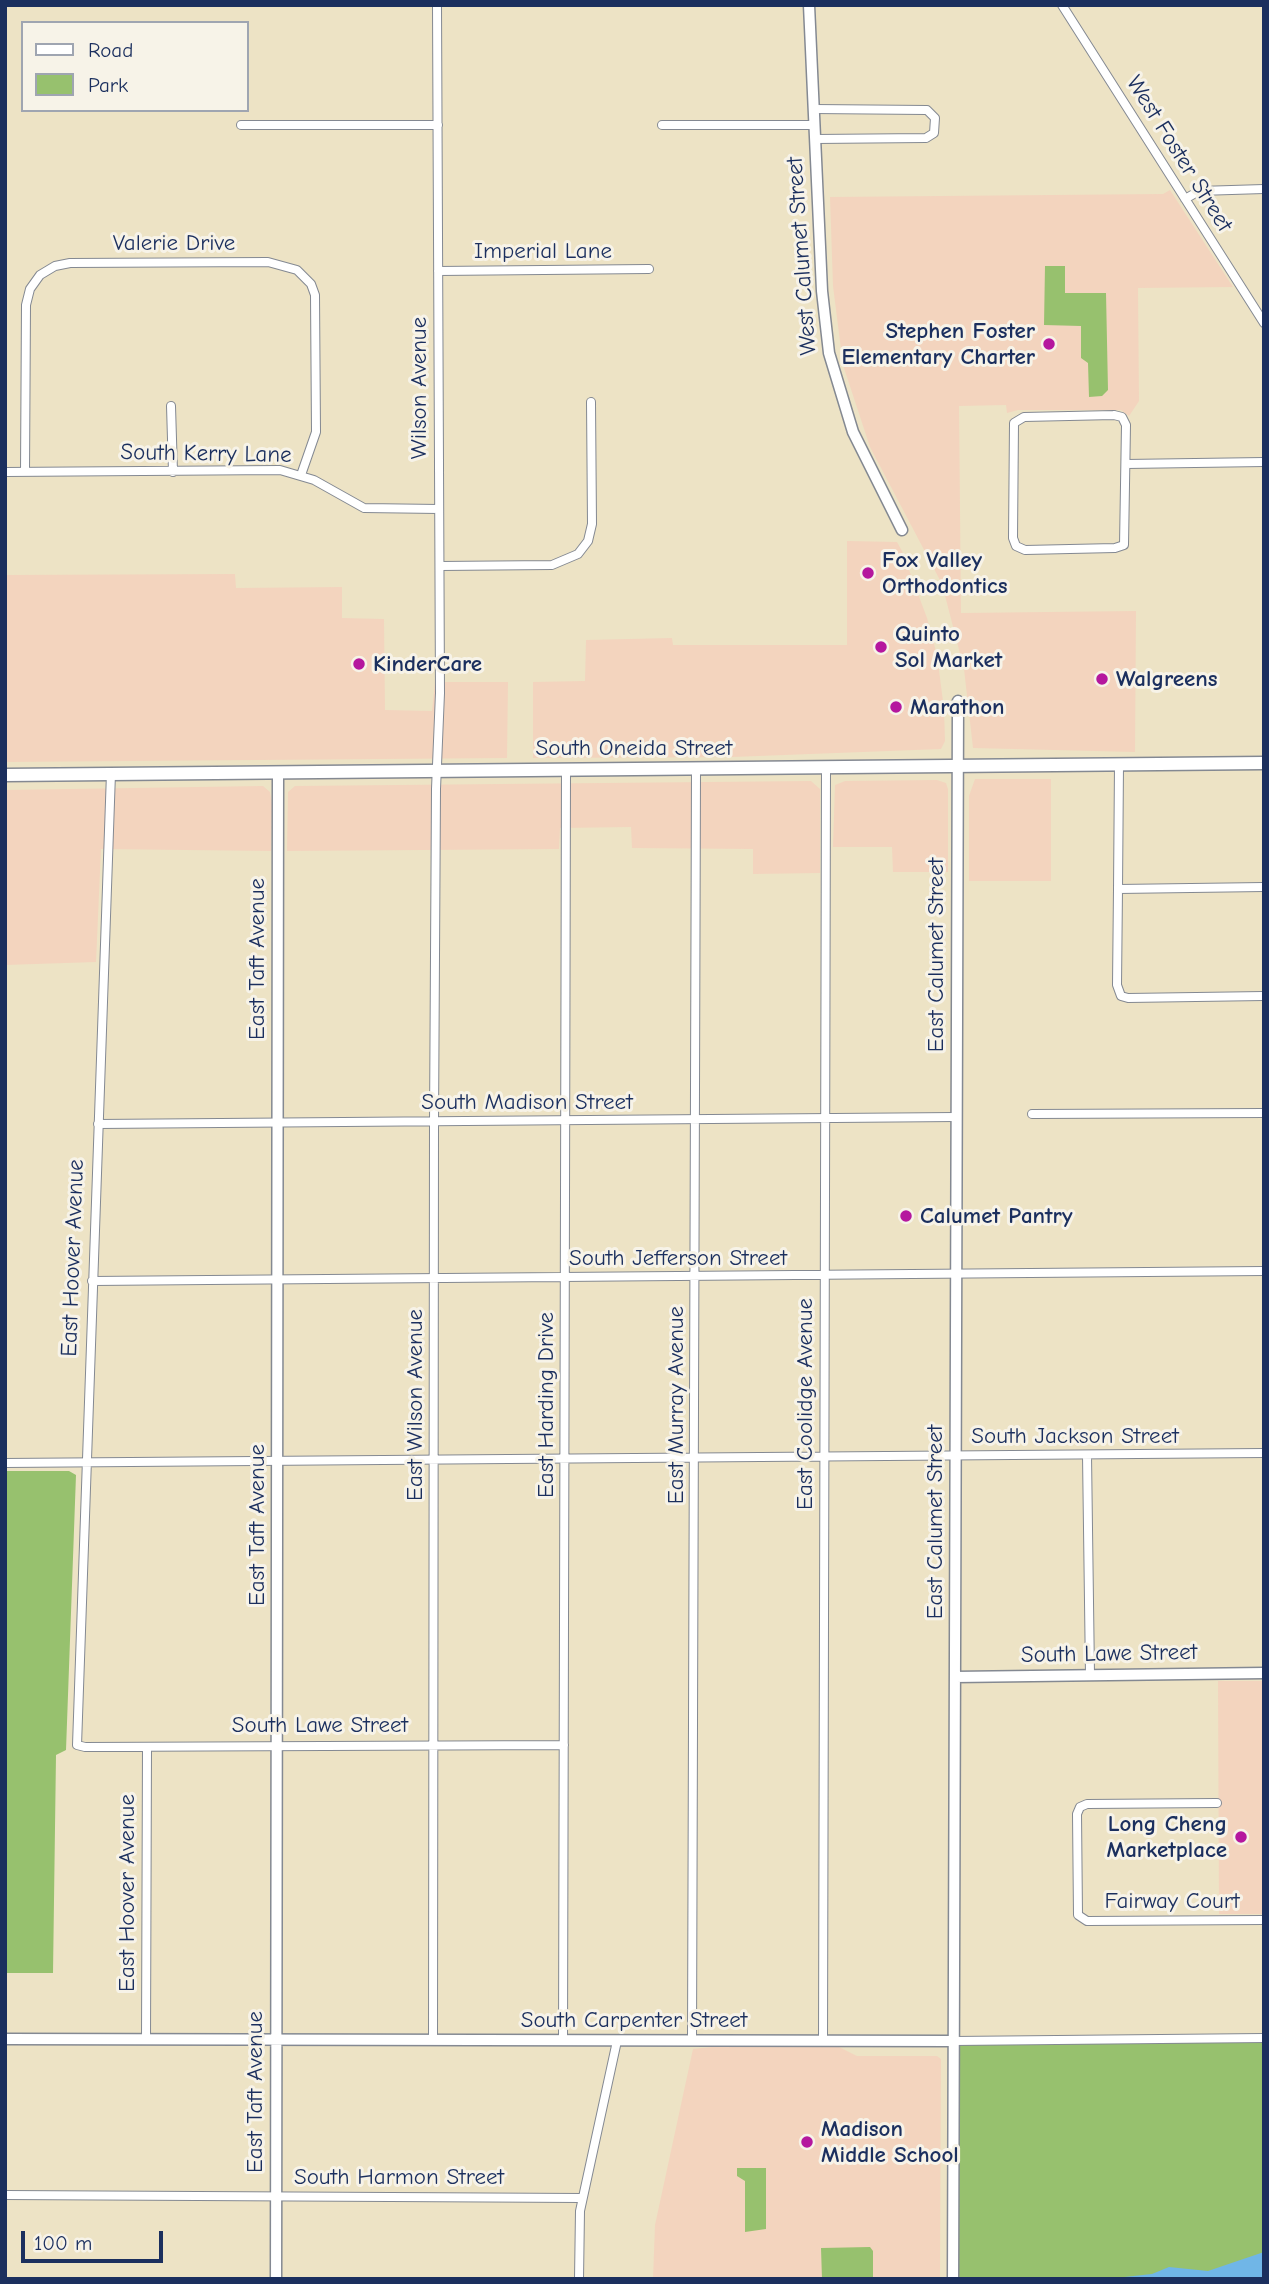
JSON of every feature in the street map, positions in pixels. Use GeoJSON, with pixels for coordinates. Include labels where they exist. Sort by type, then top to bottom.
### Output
{"type":"FeatureCollection","features":[{"type":"Feature","properties":{"kind":"main road","name":"South Oneida Street"},"geometry":{"type":"LineString","coordinates":[[5,775],[1264,763]]}},
{"type":"Feature","properties":{"kind":"street","name":"Wilson Avenue"},"geometry":{"type":"LineString","coordinates":[[437,5],[440,566],[438,770]]}},
{"type":"Feature","properties":{"kind":"street","name":"West Calumet Street"},"geometry":{"type":"LineString","coordinates":[[809,5],[823,311],[833,373],[853,432],[902,530]]}},
{"type":"Feature","properties":{"kind":"street","name":"West Foster Street"},"geometry":{"type":"LineString","coordinates":[[1062,5],[1264,323]]}},
{"type":"Feature","properties":{"kind":"street"},"geometry":{"type":"LineString","coordinates":[[813,109],[927,110],[936,118],[934,133],[926,138],[815,139]]}},
{"type":"Feature","properties":{"kind":"street"},"geometry":{"type":"LineString","coordinates":[[241,125],[438,125]]}},
{"type":"Feature","properties":{"kind":"street"},"geometry":{"type":"LineString","coordinates":[[662,125],[814,125]]}},
{"type":"Feature","properties":{"kind":"street"},"geometry":{"type":"LineString","coordinates":[[1185,199],[1199,191],[1264,189]]}},
{"type":"Feature","properties":{"kind":"street","name":"Valerie Drive"},"geometry":{"type":"LineString","coordinates":[[25,472],[26,305],[30,289],[40,275],[55,266],[70,263],[268,262],[297,270],[311,284],[315,295],[316,432],[301,475]]}},
{"type":"Feature","properties":{"kind":"street","name":"Imperial Lane"},"geometry":{"type":"LineString","coordinates":[[438,271],[649,269]]}},
{"type":"Feature","properties":{"kind":"street"},"geometry":{"type":"LineString","coordinates":[[440,566],[552,565],[578,554],[588,541],[592,524],[591,402]]}},
{"type":"Feature","properties":{"kind":"street"},"geometry":{"type":"LineString","coordinates":[[171,406],[173,472]]}},
{"type":"Feature","properties":{"kind":"street"},"geometry":{"type":"LineString","coordinates":[[1119,416],[1126,425],[1126,464],[1124,545],[1115,548],[1025,550],[1016,546],[1013,538],[1012,427],[1016,420],[1024,417],[1119,416]]}},
{"type":"Feature","properties":{"kind":"street"},"geometry":{"type":"LineString","coordinates":[[1126,464],[1264,462]]}},
{"type":"Feature","properties":{"kind":"street","name":"South Kerry Lane"},"geometry":{"type":"LineString","coordinates":[[5,472],[280,470],[301,475],[364,508],[439,509]]}},
{"type":"Feature","properties":{"kind":"street"},"geometry":{"type":"LineString","coordinates":[[958,701],[959,766]]}},
{"type":"Feature","properties":{"kind":"street"},"geometry":{"type":"LineString","coordinates":[[1119,765],[1117,985],[1121,996],[1264,996]]}},
{"type":"Feature","properties":{"kind":"street","name":"East Calumet Street"},"geometry":{"type":"LineString","coordinates":[[953,2279],[959,766]]}},
{"type":"Feature","properties":{"kind":"street","name":"East Coolidge Avenue"},"geometry":{"type":"LineString","coordinates":[[823,2041],[826,768]]}},
{"type":"Feature","properties":{"kind":"street","name":"East Harding Drive"},"geometry":{"type":"LineString","coordinates":[[563,2041],[566,769]]}},
{"type":"Feature","properties":{"kind":"street","name":"East Murray Avenue"},"geometry":{"type":"LineString","coordinates":[[692,2040],[696,769]]}},
{"type":"Feature","properties":{"kind":"street","name":"East Wilson Avenue"},"geometry":{"type":"LineString","coordinates":[[433,2040],[434,1122],[438,770]]}},
{"type":"Feature","properties":{"kind":"street","name":"East Taft Avenue"},"geometry":{"type":"LineString","coordinates":[[276,2279],[278,772]]}},
{"type":"Feature","properties":{"kind":"street","name":"East Hoover Avenue"},"geometry":{"type":"LineString","coordinates":[[77,1745],[84,1463],[111,773]]}},
{"type":"Feature","properties":{"kind":"street"},"geometry":{"type":"LineString","coordinates":[[1118,889],[1264,887]]}},
{"type":"Feature","properties":{"kind":"street"},"geometry":{"type":"LineString","coordinates":[[1032,1114],[1264,1112]]}},
{"type":"Feature","properties":{"kind":"street","name":"South Madison Street"},"geometry":{"type":"LineString","coordinates":[[98,1124],[956,1117]]}},
{"type":"Feature","properties":{"kind":"street","name":"South Jefferson Street"},"geometry":{"type":"LineString","coordinates":[[92,1281],[1264,1271]]}},
{"type":"Feature","properties":{"kind":"street","name":"South Jackson Street"},"geometry":{"type":"LineString","coordinates":[[5,1463],[1264,1453]]}},
{"type":"Feature","properties":{"kind":"street"},"geometry":{"type":"LineString","coordinates":[[1087,1455],[1090,1675]]}},
{"type":"Feature","properties":{"kind":"street","name":"South Lawe Street"},"geometry":{"type":"LineString","coordinates":[[955,1677],[1264,1673]]}},
{"type":"Feature","properties":{"kind":"street","name":"South Lawe Street"},"geometry":{"type":"LineString","coordinates":[[77,1745],[564,1745]]}},
{"type":"Feature","properties":{"kind":"street","name":"East Hoover Avenue"},"geometry":{"type":"LineString","coordinates":[[146,2039],[147,1747]]}},
{"type":"Feature","properties":{"kind":"street","name":"Fairway Court"},"geometry":{"type":"LineString","coordinates":[[1217,1803],[1083,1804],[1077,1814],[1078,1915],[1087,1921],[1264,1920]]}},
{"type":"Feature","properties":{"kind":"street","name":"South Carpenter Street"},"geometry":{"type":"LineString","coordinates":[[5,2039],[953,2041],[1264,2038]]}},
{"type":"Feature","properties":{"kind":"street"},"geometry":{"type":"LineString","coordinates":[[579,2279],[582,2198],[617,2041]]}},
{"type":"Feature","properties":{"kind":"street","name":"South Harmon Street"},"geometry":{"type":"LineString","coordinates":[[5,2195],[582,2198]]}},
{"type":"Feature","properties":{"kind":"shaded area"},"geometry":{"type":"Polygon","coordinates":[[[1170,190],[1233,287],[1138,288],[1139,401],[1129,416],[1121,410],[1018,410],[1007,413],[1006,405],[959,406],[961,613],[1136,611],[1135,752],[973,748],[964,669],[942,584],[870,447],[843,365],[833,286],[830,197],[1163,194],[1170,190]]]}},
{"type":"Feature","properties":{"kind":"shaded area"},"geometry":{"type":"Polygon","coordinates":[[[847,541],[897,542],[902,551],[927,618],[937,655],[944,709],[945,741],[941,749],[732,757],[533,758],[533,682],[585,681],[586,640],[672,638],[673,645],[847,645],[847,541]]]}},
{"type":"Feature","properties":{"kind":"shaded area"},"geometry":{"type":"Polygon","coordinates":[[[235,574],[236,588],[342,587],[342,618],[384,619],[385,710],[432,711],[435,682],[508,682],[507,758],[5,762],[5,575],[235,574]]]}},
{"type":"Feature","properties":{"kind":"shaded area"},"geometry":{"type":"Polygon","coordinates":[[[975,779],[1051,779],[1051,881],[969,881],[969,796],[975,779]]]}},
{"type":"Feature","properties":{"kind":"shaded area"},"geometry":{"type":"Polygon","coordinates":[[[937,780],[946,783],[948,789],[948,872],[893,872],[892,847],[833,847],[835,785],[845,781],[937,780]]]}},
{"type":"Feature","properties":{"kind":"shaded area"},"geometry":{"type":"Polygon","coordinates":[[[811,781],[820,789],[820,873],[753,874],[753,849],[632,848],[631,827],[560,828],[559,849],[287,851],[288,792],[295,786],[811,781]]]}},
{"type":"Feature","properties":{"kind":"shaded area"},"geometry":{"type":"Polygon","coordinates":[[[263,786],[270,792],[272,804],[271,851],[101,849],[96,962],[5,965],[5,790],[263,786]]]}},
{"type":"Feature","properties":{"kind":"shaded area","name":"Long Cheng Marketplace"},"geometry":{"type":"Polygon","coordinates":[[[1218,1681],[1264,1681],[1264,1914],[1219,1914],[1218,1681]]]}},
{"type":"Feature","properties":{"kind":"shaded area","name":"Madison Middle School"},"geometry":{"type":"Polygon","coordinates":[[[839,2047],[857,2056],[937,2056],[941,2059],[940,2279],[653,2279],[655,2225],[693,2049],[839,2047]]]}},
{"type":"Feature","properties":{"kind":"green space"},"geometry":{"type":"Polygon","coordinates":[[[1045,266],[1065,266],[1065,293],[1106,293],[1108,390],[1102,396],[1089,397],[1088,363],[1081,358],[1081,326],[1044,325],[1045,266]]]}},
{"type":"Feature","properties":{"kind":"green space"},"geometry":{"type":"Polygon","coordinates":[[[5,1471],[69,1471],[76,1475],[66,1750],[56,1755],[53,1973],[5,1973],[5,1471]]]}},
{"type":"Feature","properties":{"kind":"green space"},"geometry":{"type":"Polygon","coordinates":[[[1264,2038],[1264,2279],[953,2279],[953,2041],[1264,2038]]]}},
{"type":"Feature","properties":{"kind":"green space"},"geometry":{"type":"Polygon","coordinates":[[[737,2168],[766,2168],[766,2229],[745,2232],[745,2181],[737,2176],[737,2168]]]}},
{"type":"Feature","properties":{"kind":"green space"},"geometry":{"type":"Polygon","coordinates":[[[870,2247],[873,2251],[873,2279],[822,2279],[821,2248],[870,2247]]]}},
{"type":"Feature","properties":{"kind":"water"},"geometry":{"type":"Polygon","coordinates":[[[1264,2252],[1264,2279],[1106,2279],[1152,2274],[1169,2267],[1208,2271],[1264,2252]]]}},
{"type":"Feature","properties":{"kind":"place","name":"Stephen Foster Elementary Charter"},"geometry":{"type":"Point","coordinates":[1049,344]}},
{"type":"Feature","properties":{"kind":"place","name":"Fox Valley Orthodontics"},"geometry":{"type":"Point","coordinates":[868,573]}},
{"type":"Feature","properties":{"kind":"place","name":"Quinto Sol Market"},"geometry":{"type":"Point","coordinates":[881,647]}},
{"type":"Feature","properties":{"kind":"place","name":"KinderCare"},"geometry":{"type":"Point","coordinates":[359,664]}},
{"type":"Feature","properties":{"kind":"place","name":"Walgreens"},"geometry":{"type":"Point","coordinates":[1102,679]}},
{"type":"Feature","properties":{"kind":"place","name":"Marathon"},"geometry":{"type":"Point","coordinates":[896,707]}},
{"type":"Feature","properties":{"kind":"place","name":"Calumet Pantry"},"geometry":{"type":"Point","coordinates":[906,1216]}},
{"type":"Feature","properties":{"kind":"place","name":"Long Cheng Marketplace"},"geometry":{"type":"Point","coordinates":[1241,1837]}},
{"type":"Feature","properties":{"kind":"place","name":"Madison Middle School"},"geometry":{"type":"Point","coordinates":[807,2142]}}]}
